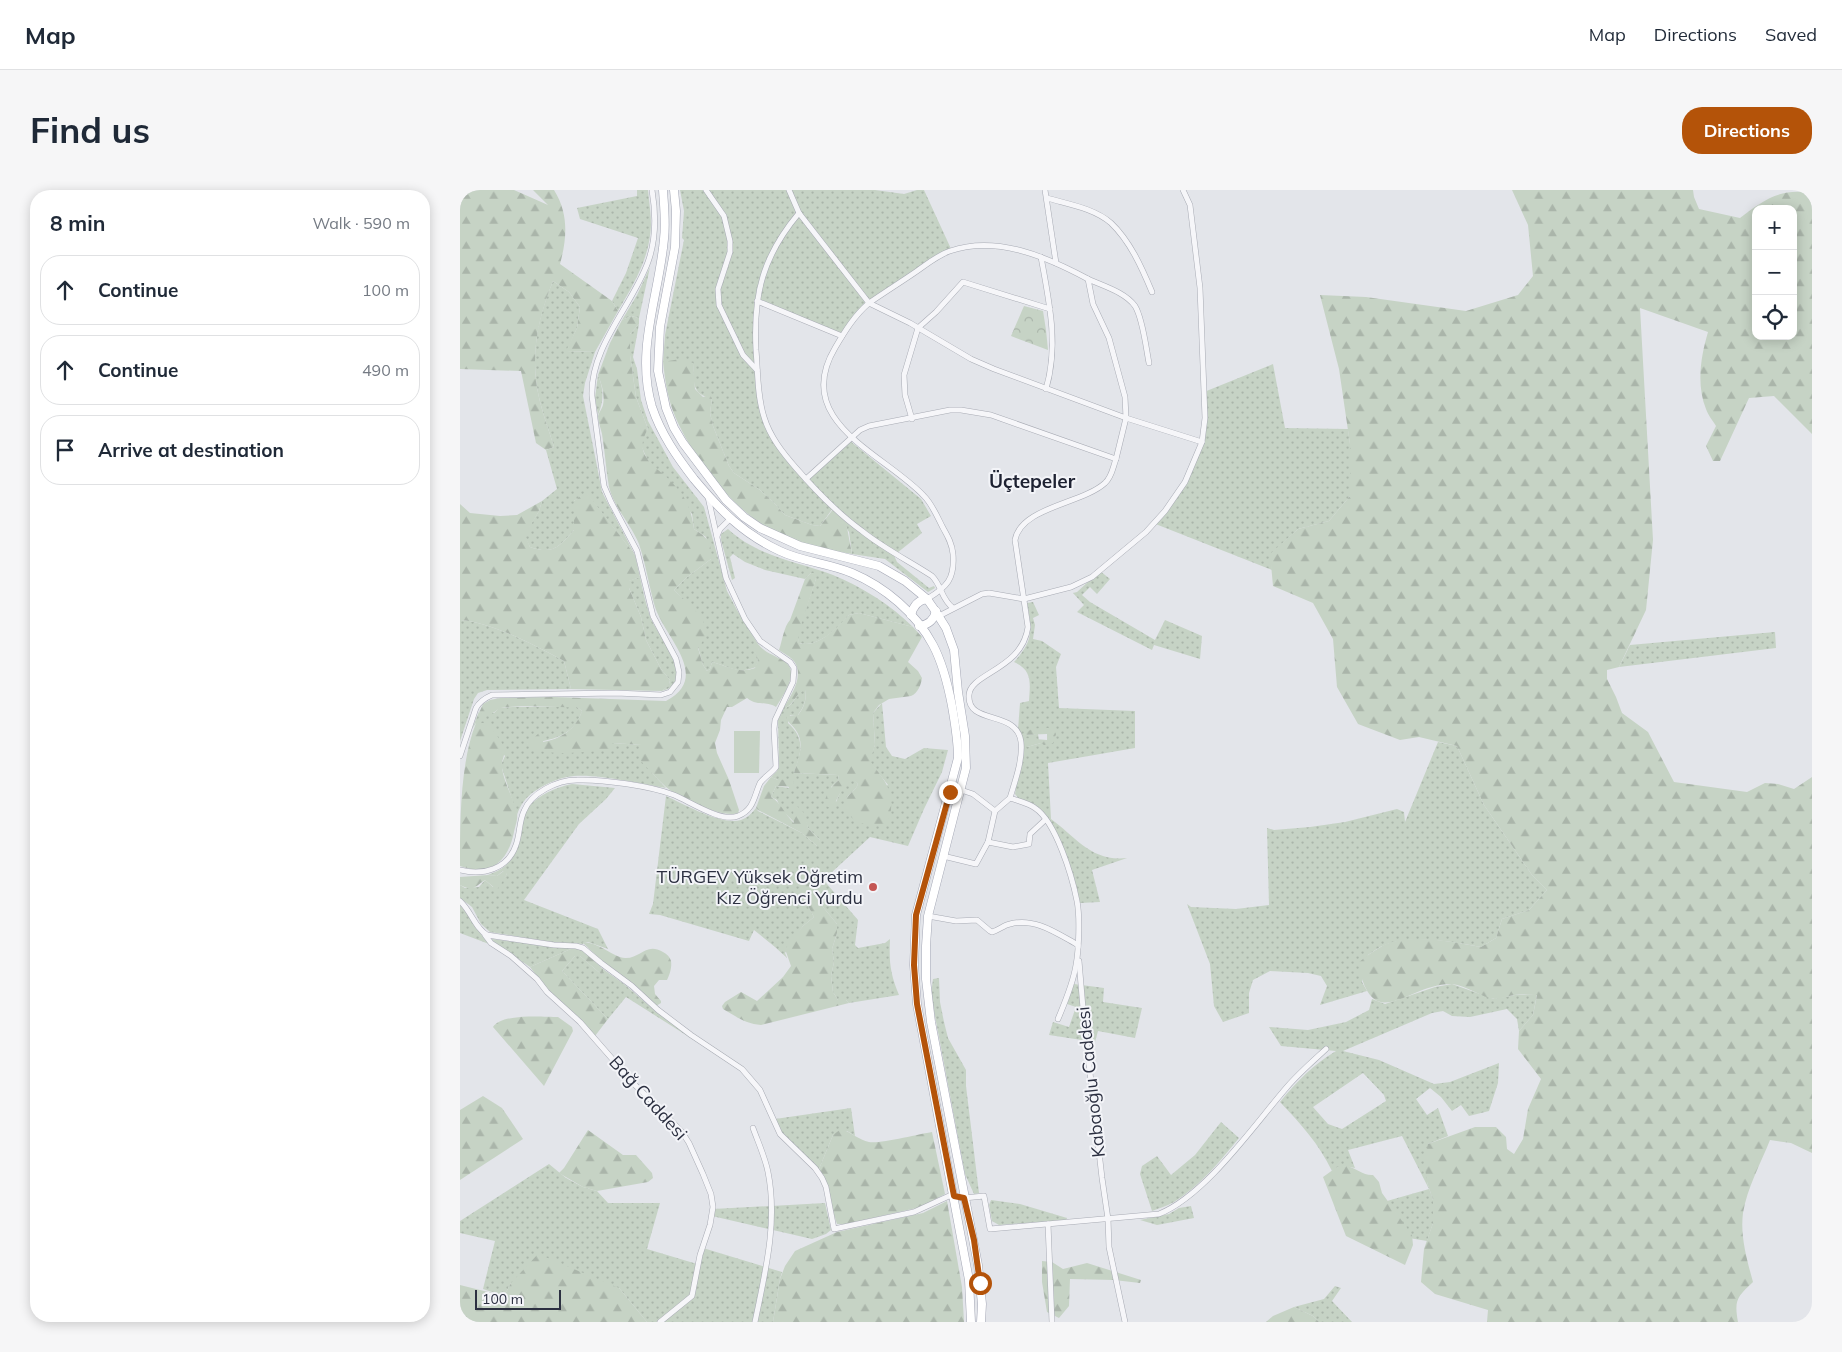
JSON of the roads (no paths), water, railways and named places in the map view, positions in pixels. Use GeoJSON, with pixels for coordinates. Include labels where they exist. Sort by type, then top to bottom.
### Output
{"type":"FeatureCollection","features":[{"type":"Feature","properties":{"kind":"main road"},"geometry":{"type":"LineString","coordinates":[[663,190],[664,240],[647,337],[646,370],[653,408],[672,449],[707,495],[730,519],[753,536],[779,551],[838,568],[866,580],[895,599],[911,615],[932,642],[944,669],[958,740],[957,764],[916,915],[914,982],[969,1280],[971,1322]]}},
{"type":"Feature","properties":{"kind":"main road"},"geometry":{"type":"LineString","coordinates":[[674,190],[676,211],[675,247],[660,327],[658,364],[666,408],[682,443],[726,500],[744,517],[760,528],[800,546],[883,568],[905,580],[927,599],[937,613],[946,628],[954,650],[965,736],[966,768],[928,916],[925,958],[928,1001],[978,1265],[982,1304],[981,1322]]}},
{"type":"Feature","properties":{"kind":"main road"},"geometry":{"type":"LineString","coordinates":[[911,615],[912,610],[918,603],[927,599]]}},
{"type":"Feature","properties":{"kind":"main road"},"geometry":{"type":"LineString","coordinates":[[919,626],[929,622],[937,613]]}},
{"type":"Feature","properties":{"kind":"street"},"geometry":{"type":"LineString","coordinates":[[460,756],[476,708],[487,697],[616,693],[661,695],[670,692],[678,682],[679,672],[676,659],[653,616],[637,550],[604,486],[592,396],[592,382],[600,357],[616,321],[636,288],[650,255],[654,231],[652,190]]}},
{"type":"Feature","properties":{"kind":"street"},"geometry":{"type":"LineString","coordinates":[[706,190],[724,216],[730,241],[730,252],[718,289],[719,305],[743,355],[758,371]]}},
{"type":"Feature","properties":{"kind":"street"},"geometry":{"type":"LineString","coordinates":[[789,190],[799,213],[869,303],[972,359],[1046,390],[1202,442]]}},
{"type":"Feature","properties":{"kind":"street"},"geometry":{"type":"LineString","coordinates":[[1045,190],[1056,263]]}},
{"type":"Feature","properties":{"kind":"street"},"geometry":{"type":"LineString","coordinates":[[937,613],[953,608],[982,594],[989,593],[1024,599],[1081,583],[1100,572],[1146,532],[1165,511],[1185,482],[1202,442],[1205,418],[1200,288],[1190,205],[1183,190]]}},
{"type":"Feature","properties":{"kind":"street"},"geometry":{"type":"LineString","coordinates":[[1046,198],[1091,212],[1110,222],[1132,250],[1152,292]]}},
{"type":"Feature","properties":{"kind":"street"},"geometry":{"type":"LineString","coordinates":[[799,213],[780,240],[766,267],[760,282],[757,301],[755,332],[760,401],[768,428],[780,448],[834,508],[863,532],[932,576],[939,583],[942,596],[953,608]]}},
{"type":"Feature","properties":{"kind":"street"},"geometry":{"type":"LineString","coordinates":[[927,599],[942,590],[950,578],[953,570],[953,548],[925,497],[851,437],[835,420],[828,408],[824,386],[828,360],[851,322],[869,303],[949,251],[982,246],[1002,246],[1056,263],[1119,293],[1133,304],[1140,320],[1149,363]]}},
{"type":"Feature","properties":{"kind":"street"},"geometry":{"type":"LineString","coordinates":[[1040,257],[1050,309],[1053,345],[1050,376],[1046,390]]}},
{"type":"Feature","properties":{"kind":"street"},"geometry":{"type":"LineString","coordinates":[[943,856],[976,864],[988,842],[995,812],[1010,798],[1018,770],[1020,739],[1014,728],[1004,721],[980,714],[969,703],[970,688],[1008,662],[1022,648],[1027,634],[1028,627],[1014,540],[1016,533],[1036,515],[1098,488],[1110,478],[1116,459],[1126,418],[1124,397],[1109,338],[1093,304],[1088,279]]}},
{"type":"Feature","properties":{"kind":"street"},"geometry":{"type":"LineString","coordinates":[[912,419],[905,395],[904,375],[918,328],[936,312],[963,282],[1050,309]]}},
{"type":"Feature","properties":{"kind":"street"},"geometry":{"type":"LineString","coordinates":[[757,301],[842,336]]}},
{"type":"Feature","properties":{"kind":"street"},"geometry":{"type":"LineString","coordinates":[[806,479],[851,437],[869,426],[950,410],[974,411],[991,415],[1116,459]]}},
{"type":"Feature","properties":{"kind":"street"},"geometry":{"type":"LineString","coordinates":[[460,870],[466,872],[490,871],[504,863],[516,845],[522,815],[528,804],[543,791],[566,781],[584,780],[657,790],[676,796],[703,810],[730,817],[739,816],[752,806],[761,781],[776,767],[775,720],[793,682],[794,668],[790,662],[760,641],[745,619],[726,578],[707,495]]}},
{"type":"Feature","properties":{"kind":"street"},"geometry":{"type":"LineString","coordinates":[[717,536],[720,529],[730,519]]}},
{"type":"Feature","properties":{"kind":"street"},"geometry":{"type":"LineString","coordinates":[[959,698],[969,697]]}},
{"type":"Feature","properties":{"kind":"street"},"geometry":{"type":"LineString","coordinates":[[961,790],[973,794],[995,812]]}},
{"type":"Feature","properties":{"kind":"street"},"geometry":{"type":"LineString","coordinates":[[1010,798],[1035,807],[1045,820],[1059,843],[1077,901],[1078,944],[1074,976],[1058,1019]]}},
{"type":"Feature","properties":{"kind":"street"},"geometry":{"type":"LineString","coordinates":[[988,842],[1013,847],[1030,844],[1030,834],[1045,820]]}},
{"type":"Feature","properties":{"kind":"street","name":"Bağ Caddesi"},"geometry":{"type":"LineString","coordinates":[[460,901],[470,912],[491,943],[537,978],[552,997],[580,1022],[636,1086],[682,1132],[698,1158],[711,1194],[713,1207],[710,1225],[700,1255],[692,1296],[660,1322]]}},
{"type":"Feature","properties":{"kind":"street"},"geometry":{"type":"LineString","coordinates":[[928,916],[956,921],[977,920],[992,932],[1011,924],[1033,924],[1047,928],[1078,944]]}},
{"type":"Feature","properties":{"kind":"street"},"geometry":{"type":"LineString","coordinates":[[485,934],[583,948],[632,986],[658,1010],[742,1069],[760,1090],[780,1134],[815,1168],[822,1178],[826,1187],[834,1229],[914,1212],[946,1197],[954,1196],[964,1198],[984,1196],[990,1229],[1159,1214],[1184,1199],[1217,1169],[1288,1086],[1326,1049]]}},
{"type":"Feature","properties":{"kind":"street","name":"Kabaoğlu Caddesi"},"geometry":{"type":"LineString","coordinates":[[1078,944],[1084,1020],[1108,1219],[1109,1247],[1125,1322]]}},
{"type":"Feature","properties":{"kind":"street"},"geometry":{"type":"LineString","coordinates":[[753,1128],[768,1171],[772,1214],[768,1256],[755,1322]]}},
{"type":"Feature","properties":{"kind":"street"},"geometry":{"type":"LineString","coordinates":[[1048,1224],[1052,1322]]}},
{"type":"Feature","properties":{"kind":"place","name":"TÜRGEV Yüksek Öğretim Kız Öğrenci Yurdu"},"geometry":{"type":"Point","coordinates":[873,887]}},
{"type":"Feature","properties":{"kind":"district","name":"Üçtepeler"},"geometry":{"type":"Point","coordinates":[1032,481]}}]}
